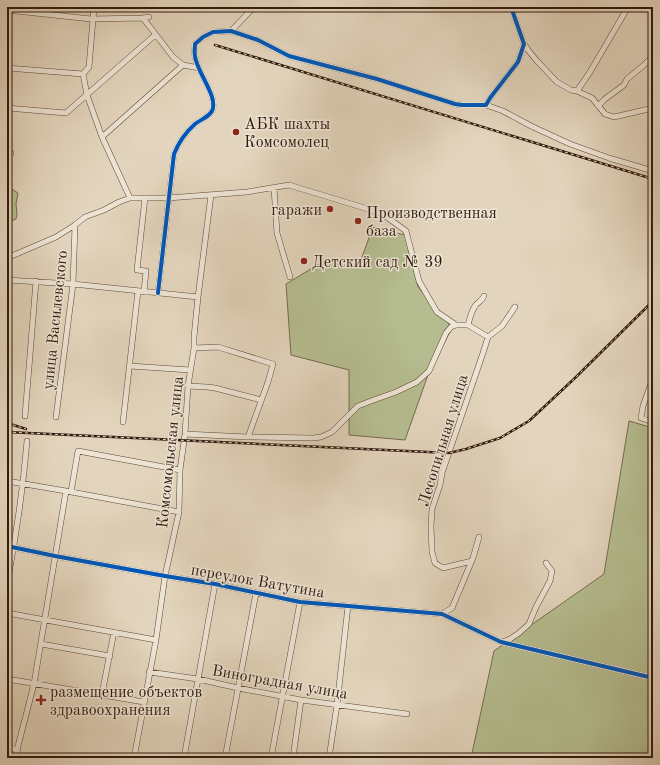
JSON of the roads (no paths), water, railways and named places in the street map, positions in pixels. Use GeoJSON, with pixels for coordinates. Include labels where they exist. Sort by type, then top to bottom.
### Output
{"type":"FeatureCollection","features":[{"type":"Feature","properties":{"kind":"street"},"geometry":{"type":"LineString","coordinates":[[44,13],[46,7]]}},
{"type":"Feature","properties":{"kind":"street"},"geometry":{"type":"LineString","coordinates":[[83,74],[89,67],[94,7]]}},
{"type":"Feature","properties":{"kind":"street"},"geometry":{"type":"LineString","coordinates":[[231,31],[254,7]]}},
{"type":"Feature","properties":{"kind":"street"},"geometry":{"type":"LineString","coordinates":[[511,7],[524,44],[537,61],[558,82],[571,90],[578,91],[592,98],[605,114],[614,117],[653,108]]}},
{"type":"Feature","properties":{"kind":"street"},"geometry":{"type":"LineString","coordinates":[[578,91],[628,7]]}},
{"type":"Feature","properties":{"kind":"street"},"geometry":{"type":"LineString","coordinates":[[7,10],[93,19],[149,17]]}},
{"type":"Feature","properties":{"kind":"street"},"geometry":{"type":"LineString","coordinates":[[143,18],[173,57],[183,65],[199,68]]}},
{"type":"Feature","properties":{"kind":"street"},"geometry":{"type":"LineString","coordinates":[[158,292],[174,154],[178,145],[193,126],[211,113],[214,106],[212,96],[195,56],[195,44],[203,37],[213,32],[231,31],[258,40],[289,56],[377,79],[455,104],[486,105],[503,111],[570,144],[609,158],[653,171]]}},
{"type":"Feature","properties":{"kind":"street"},"geometry":{"type":"LineString","coordinates":[[7,108],[66,113],[155,35]]}},
{"type":"Feature","properties":{"kind":"street"},"geometry":{"type":"LineString","coordinates":[[486,105],[518,62],[524,44]]}},
{"type":"Feature","properties":{"kind":"street"},"geometry":{"type":"LineString","coordinates":[[598,106],[624,85],[627,79],[653,56]]}},
{"type":"Feature","properties":{"kind":"street"},"geometry":{"type":"LineString","coordinates":[[102,137],[183,65]]}},
{"type":"Feature","properties":{"kind":"street"},"geometry":{"type":"LineString","coordinates":[[7,68],[83,74]]}},
{"type":"Feature","properties":{"kind":"street"},"geometry":{"type":"LineString","coordinates":[[83,74],[87,95],[102,137],[130,198]]}},
{"type":"Feature","properties":{"kind":"street"},"geometry":{"type":"LineString","coordinates":[[7,258],[56,237],[85,217],[130,198],[168,198],[211,195],[247,192],[289,185],[381,213],[406,231],[420,281],[437,312],[456,325]]}},
{"type":"Feature","properties":{"kind":"street"},"geometry":{"type":"LineString","coordinates":[[274,188],[277,233],[290,278]]}},
{"type":"Feature","properties":{"kind":"street","name":"Комсомольская улица"},"geometry":{"type":"LineString","coordinates":[[134,758],[156,640],[165,576],[179,512],[180,470],[185,434],[188,386],[194,348],[198,297],[211,195]]}},
{"type":"Feature","properties":{"kind":"street"},"geometry":{"type":"LineString","coordinates":[[144,292],[146,271],[137,270],[145,198]]}},
{"type":"Feature","properties":{"kind":"street","name":"улица Василевского"},"geometry":{"type":"LineString","coordinates":[[56,417],[73,284],[75,225]]}},
{"type":"Feature","properties":{"kind":"street"},"geometry":{"type":"LineString","coordinates":[[7,280],[73,284],[198,297]]}},
{"type":"Feature","properties":{"kind":"street"},"geometry":{"type":"LineString","coordinates":[[25,416],[36,282]]}},
{"type":"Feature","properties":{"kind":"street"},"geometry":{"type":"LineString","coordinates":[[124,422],[138,291]]}},
{"type":"Feature","properties":{"kind":"street"},"geometry":{"type":"LineString","coordinates":[[468,325],[471,313],[484,296]]}},
{"type":"Feature","properties":{"kind":"street"},"geometry":{"type":"LineString","coordinates":[[185,434],[248,437],[321,437],[332,432],[344,422],[358,406],[396,392],[417,382],[429,371],[446,333],[451,327],[456,325],[468,325],[488,337],[502,326],[515,307]]}},
{"type":"Feature","properties":{"kind":"street","name":"Лесопильная улица"},"geometry":{"type":"LineString","coordinates":[[472,561],[443,568],[435,563],[432,552],[432,509],[440,485],[442,473],[488,337]]}},
{"type":"Feature","properties":{"kind":"street"},"geometry":{"type":"LineString","coordinates":[[194,348],[218,347],[273,364],[248,437]]}},
{"type":"Feature","properties":{"kind":"street"},"geometry":{"type":"LineString","coordinates":[[130,366],[190,370]]}},
{"type":"Feature","properties":{"kind":"street"},"geometry":{"type":"LineString","coordinates":[[653,378],[643,406],[642,418],[653,422]]}},
{"type":"Feature","properties":{"kind":"street"},"geometry":{"type":"LineString","coordinates":[[188,386],[207,386],[261,400]]}},
{"type":"Feature","properties":{"kind":"street"},"geometry":{"type":"LineString","coordinates":[[7,584],[23,484],[27,441]]}},
{"type":"Feature","properties":{"kind":"street"},"geometry":{"type":"LineString","coordinates":[[16,758],[34,684],[54,556],[78,451],[180,470]]}},
{"type":"Feature","properties":{"kind":"street"},"geometry":{"type":"LineString","coordinates":[[7,481],[179,512]]}},
{"type":"Feature","properties":{"kind":"street"},"geometry":{"type":"LineString","coordinates":[[442,614],[452,608],[472,561],[479,537]]}},
{"type":"Feature","properties":{"kind":"street","name":"переулок Ватутина"},"geometry":{"type":"LineString","coordinates":[[7,546],[54,556],[215,584],[300,602],[442,614],[501,642],[653,678]]}},
{"type":"Feature","properties":{"kind":"street"},"geometry":{"type":"LineString","coordinates":[[501,642],[510,639],[529,624],[550,581],[552,571],[546,563]]}},
{"type":"Feature","properties":{"kind":"street"},"geometry":{"type":"LineString","coordinates":[[184,758],[215,584]]}},
{"type":"Feature","properties":{"kind":"street"},"geometry":{"type":"LineString","coordinates":[[225,758],[256,593]]}},
{"type":"Feature","properties":{"kind":"street"},"geometry":{"type":"LineString","coordinates":[[271,758],[300,602]]}},
{"type":"Feature","properties":{"kind":"street"},"geometry":{"type":"LineString","coordinates":[[329,758],[337,705],[348,606]]}},
{"type":"Feature","properties":{"kind":"street"},"geometry":{"type":"LineString","coordinates":[[7,613],[156,640]]}},
{"type":"Feature","properties":{"kind":"street"},"geometry":{"type":"LineString","coordinates":[[102,694],[114,632]]}},
{"type":"Feature","properties":{"kind":"street"},"geometry":{"type":"LineString","coordinates":[[41,644],[110,656]]}},
{"type":"Feature","properties":{"kind":"street","name":"Виноградная улица"},"geometry":{"type":"LineString","coordinates":[[149,672],[198,679],[301,700],[406,714]]}},
{"type":"Feature","properties":{"kind":"street"},"geometry":{"type":"LineString","coordinates":[[7,679],[144,702]]}},
{"type":"Feature","properties":{"kind":"street"},"geometry":{"type":"LineString","coordinates":[[293,758],[301,700]]}},
{"type":"Feature","properties":{"kind":"street"},"geometry":{"type":"LineString","coordinates":[[7,747],[17,750]]}},
{"type":"Feature","properties":{"kind":"railway"},"geometry":{"type":"LineString","coordinates":[[215,45],[653,179]]}},
{"type":"Feature","properties":{"kind":"railway"},"geometry":{"type":"LineString","coordinates":[[7,432],[449,453],[500,438],[529,421],[653,301]]}},
{"type":"Feature","properties":{"kind":"railway"},"geometry":{"type":"LineString","coordinates":[[7,423],[26,429]]}},
{"type":"Feature","properties":{"kind":"place","name":"АБК шахты Комсомолец"},"geometry":{"type":"Point","coordinates":[236,132]}},
{"type":"Feature","properties":{"kind":"place","name":"гаражи"},"geometry":{"type":"Point","coordinates":[330,209]}},
{"type":"Feature","properties":{"kind":"place","name":"Производственная база"},"geometry":{"type":"Point","coordinates":[358,221]}},
{"type":"Feature","properties":{"kind":"place","name":"Детский сад № 39"},"geometry":{"type":"Point","coordinates":[304,261]}},
{"type":"Feature","properties":{"kind":"place","name":"размещение объектов здравоохранения"},"geometry":{"type":"Point","coordinates":[41,700]}}]}
